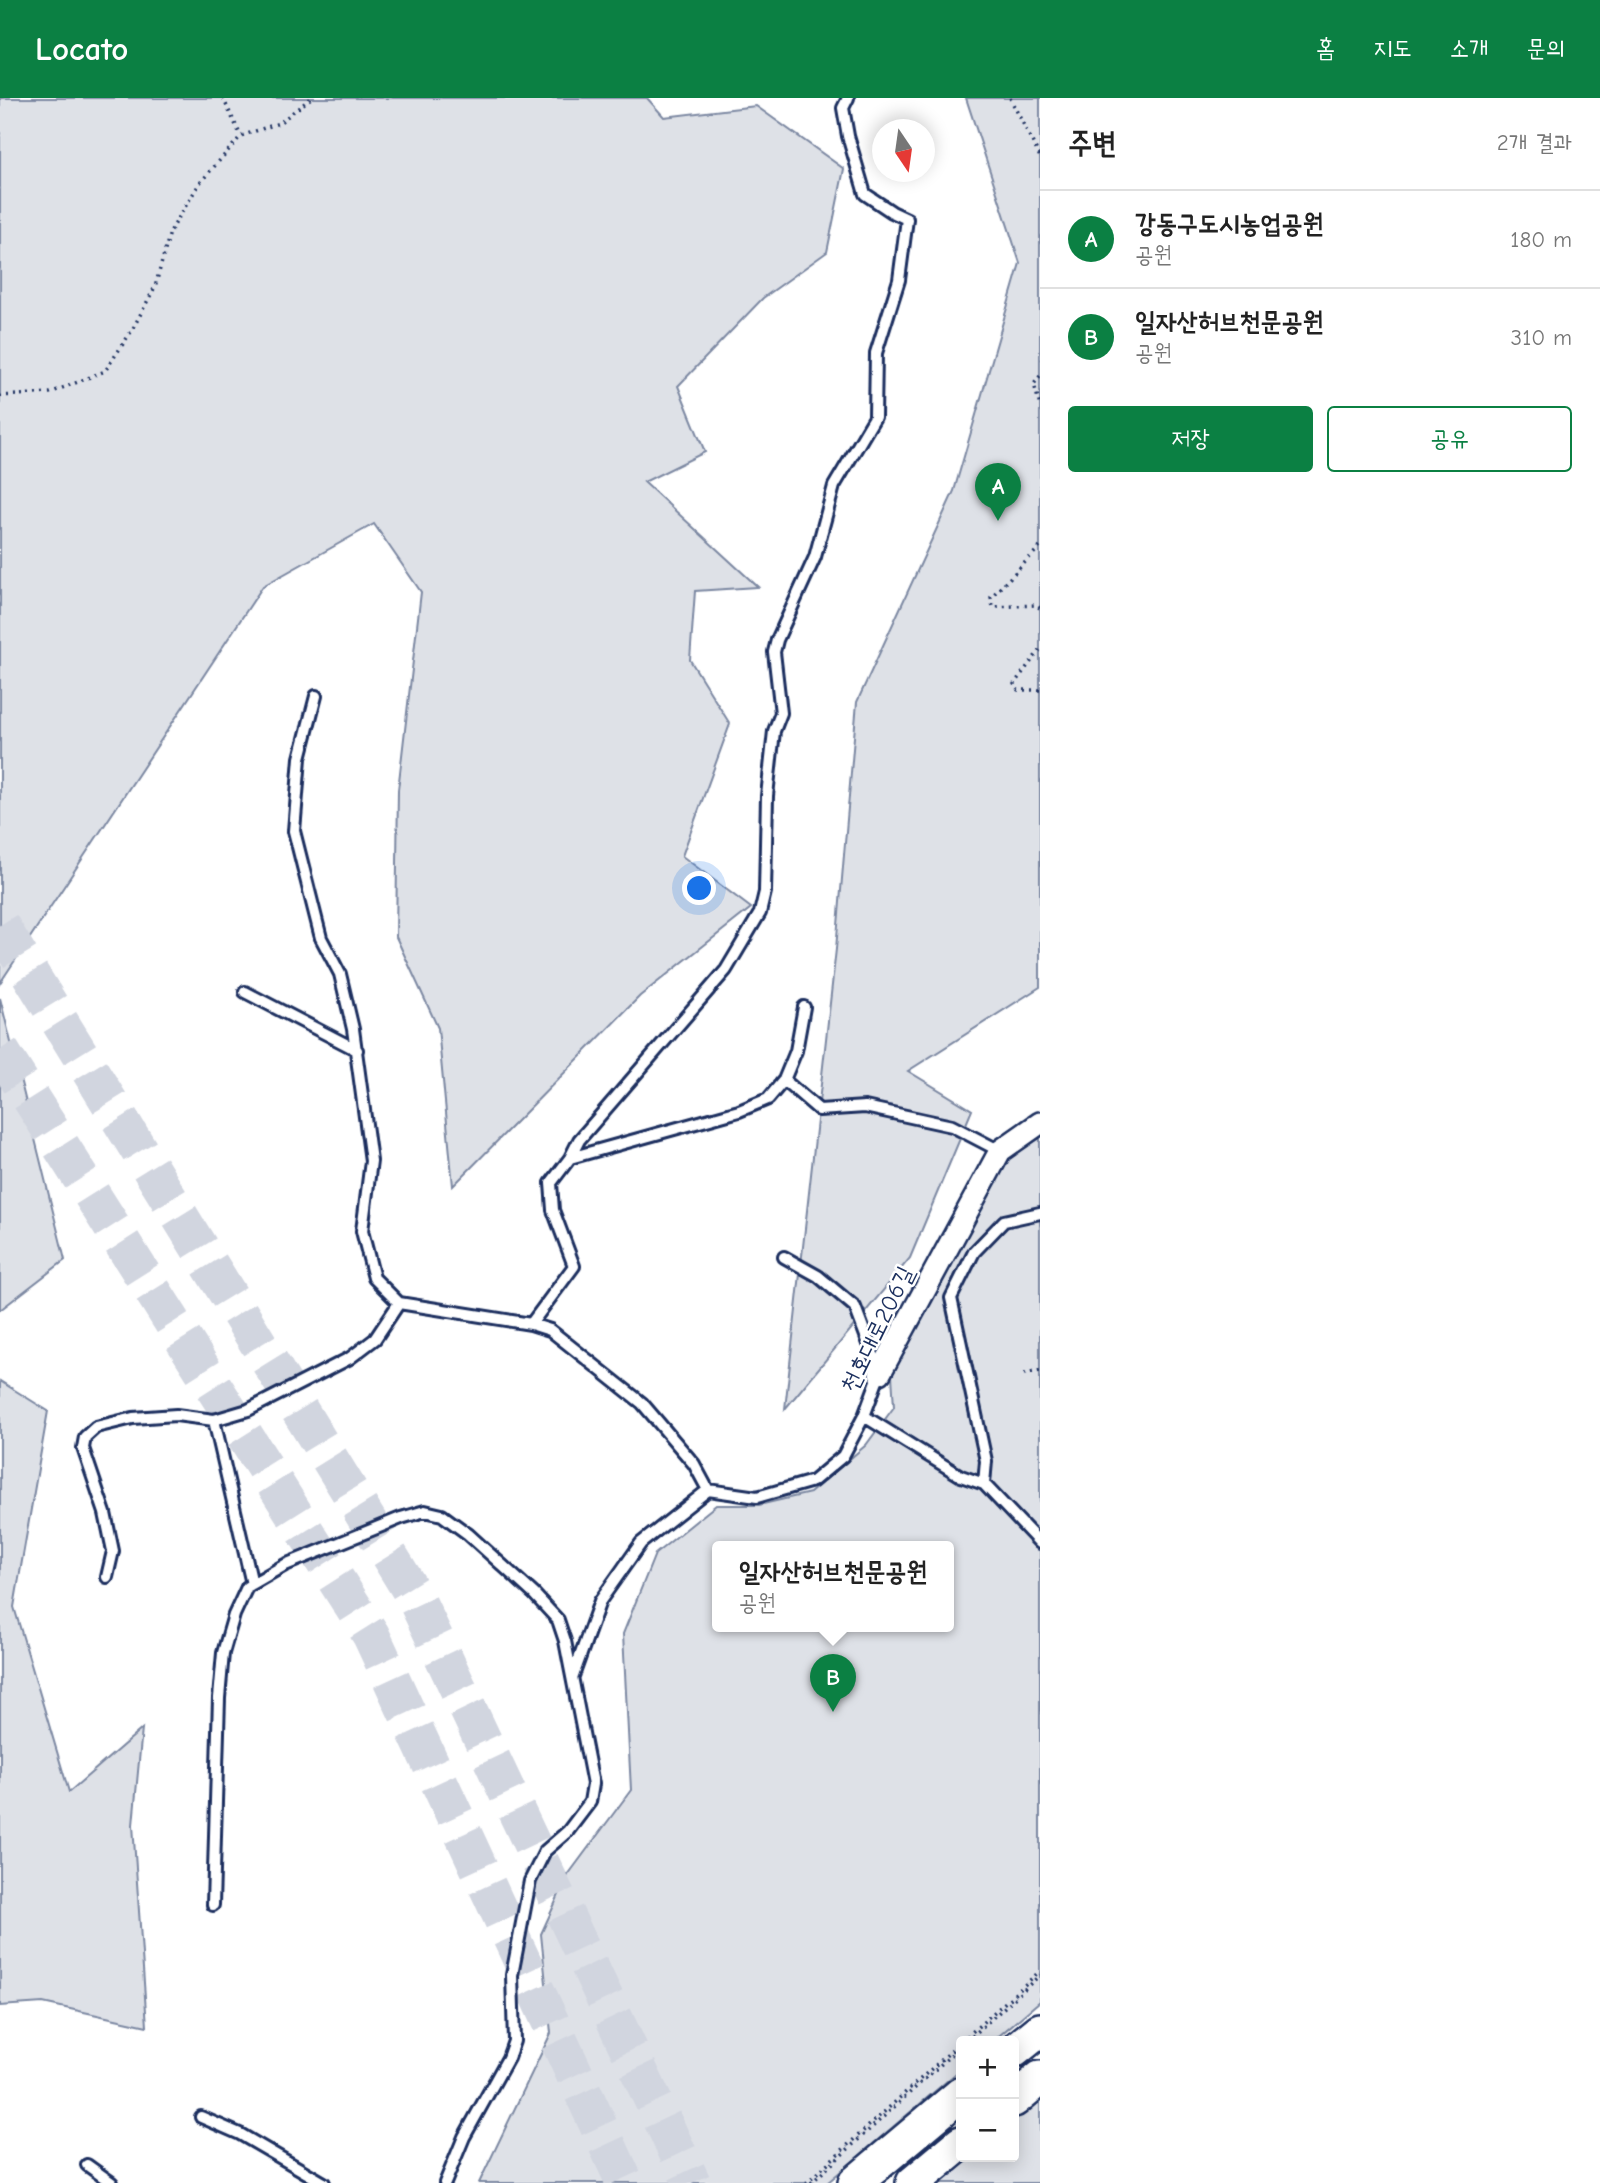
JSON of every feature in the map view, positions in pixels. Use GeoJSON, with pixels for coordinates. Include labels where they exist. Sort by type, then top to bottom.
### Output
{"type":"FeatureCollection","features":[{"type":"Feature","properties":{"kind":"main road"},"geometry":{"type":"LineString","coordinates":[[1019,2047],[1040,2030]]}},
{"type":"Feature","properties":{"kind":"main road"},"geometry":{"type":"LineString","coordinates":[[1015,2099],[1040,2078]]}},
{"type":"Feature","properties":{"kind":"main road"},"geometry":{"type":"LineString","coordinates":[[855,2183],[956,2098]]}},
{"type":"Feature","properties":{"kind":"main road"},"geometry":{"type":"LineString","coordinates":[[913,2183],[956,2147]]}},
{"type":"Feature","properties":{"kind":"street","name":"천호대로206길"},"geometry":{"type":"LineString","coordinates":[[880,1373],[1000,1151],[1040,1124]]}},
{"type":"Feature","properties":{"kind":"lane"},"geometry":{"type":"LineString","coordinates":[[531,1324],[575,1266],[554,1210],[551,1183],[570,1158],[579,1140],[726,970],[760,913],[765,892],[767,796],[774,731],[781,713],[774,652],[815,557],[834,486],[875,417],[876,353],[899,280],[907,219],[864,194],[843,108],[848,98]]}},
{"type":"Feature","properties":{"kind":"lane"},"geometry":{"type":"LineString","coordinates":[[316,696],[300,758],[294,831],[321,938],[340,974],[356,1050],[372,1161],[362,1231],[374,1278],[399,1303],[531,1324],[550,1330],[642,1402],[694,1465],[708,1490]]}},
{"type":"Feature","properties":{"kind":"lane"},"geometry":{"type":"LineString","coordinates":[[245,992],[356,1050]]}},
{"type":"Feature","properties":{"kind":"lane"},"geometry":{"type":"LineString","coordinates":[[570,1158],[739,1111],[768,1098],[784,1080],[796,1051],[804,1007]]}},
{"type":"Feature","properties":{"kind":"lane"},"geometry":{"type":"LineString","coordinates":[[784,1080],[819,1110],[865,1107],[952,1126],[1000,1151]]}},
{"type":"Feature","properties":{"kind":"lane"},"geometry":{"type":"LineString","coordinates":[[984,1484],[986,1461],[951,1298],[974,1252],[1004,1221],[1040,1213]]}},
{"type":"Feature","properties":{"kind":"lane"},"geometry":{"type":"LineString","coordinates":[[784,1257],[818,1276],[855,1307],[880,1373]]}},
{"type":"Feature","properties":{"kind":"lane"},"geometry":{"type":"LineString","coordinates":[[107,1577],[113,1550],[105,1513],[83,1448],[85,1437],[96,1427],[133,1418],[176,1415],[214,1420],[248,1410],[350,1358],[375,1339],[399,1303]]}},
{"type":"Feature","properties":{"kind":"lane","name":"천호대로206길"},"geometry":{"type":"LineString","coordinates":[[880,1373],[864,1416],[961,1476],[984,1484],[1040,1543]]}},
{"type":"Feature","properties":{"kind":"lane"},"geometry":{"type":"LineString","coordinates":[[572,1677],[600,1601],[640,1543],[708,1490],[757,1497],[813,1481],[843,1456],[864,1416]]}},
{"type":"Feature","properties":{"kind":"lane"},"geometry":{"type":"LineString","coordinates":[[214,1420],[252,1584]]}},
{"type":"Feature","properties":{"kind":"lane"},"geometry":{"type":"LineString","coordinates":[[213,1905],[219,1698],[223,1653],[234,1615],[247,1587],[285,1565],[401,1518],[425,1510],[443,1515],[468,1534],[558,1620],[593,1784],[590,1802],[568,1831],[545,1851],[530,1881],[512,1975],[514,2041],[508,2058],[464,2137],[445,2183]]}},
{"type":"Feature","properties":{"kind":"lane"},"geometry":{"type":"LineString","coordinates":[[201,2117],[240,2134],[324,2183]]}},
{"type":"Feature","properties":{"kind":"lane"},"geometry":{"type":"LineString","coordinates":[[88,2165],[112,2183]]}},
{"type":"Feature","properties":{"kind":"path"},"geometry":{"type":"LineString","coordinates":[[223,98],[241,136]]}},
{"type":"Feature","properties":{"kind":"path"},"geometry":{"type":"LineString","coordinates":[[0,396],[50,393],[105,371],[131,332],[155,287],[170,232],[199,184],[241,136],[279,123],[311,98]]}},
{"type":"Feature","properties":{"kind":"path"},"geometry":{"type":"LineString","coordinates":[[1010,98],[1040,157]]}},
{"type":"Feature","properties":{"kind":"path"},"geometry":{"type":"LineString","coordinates":[[1040,376],[1034,384],[1040,406]]}},
{"type":"Feature","properties":{"kind":"path"},"geometry":{"type":"LineString","coordinates":[[1040,547],[990,597],[993,607],[1035,605],[1040,608]]}},
{"type":"Feature","properties":{"kind":"path"},"geometry":{"type":"LineString","coordinates":[[1040,650],[1014,684],[1018,690],[1040,690]]}},
{"type":"Feature","properties":{"kind":"path"},"geometry":{"type":"LineString","coordinates":[[1024,1374],[1040,1371]]}},
{"type":"Feature","properties":{"kind":"path"},"geometry":{"type":"LineString","coordinates":[[971,2036],[1040,1973]]}},
{"type":"Feature","properties":{"kind":"path"},"geometry":{"type":"LineString","coordinates":[[806,2183],[956,2049]]}},
{"type":"Feature","properties":{"kind":"path"},"geometry":{"type":"LineString","coordinates":[[811,2183],[956,2049]]}},
{"type":"Feature","properties":{"kind":"shaded area"},"geometry":{"type":"Polygon","coordinates":[[[0,98],[647,98],[664,117],[756,106],[844,169],[827,252],[763,298],[678,386],[705,452],[644,482],[758,587],[695,591],[690,660],[730,724],[682,856],[751,908],[640,996],[453,1186],[438,1028],[396,937],[398,790],[421,592],[374,524],[263,586],[0,983],[0,98]]]}},
{"type":"Feature","properties":{"kind":"shaded area"},"geometry":{"type":"Polygon","coordinates":[[[966,98],[1040,98],[1040,987],[908,1071],[972,1110],[910,1258],[785,1409],[836,949],[857,702],[954,491],[1020,263],[966,98]]]}},
{"type":"Feature","properties":{"kind":"shaded area"},"geometry":{"type":"Polygon","coordinates":[[[0,998],[65,1260],[0,1310],[0,998]]]}},
{"type":"Feature","properties":{"kind":"shaded area"},"geometry":{"type":"Polygon","coordinates":[[[1040,1138],[1040,2001],[999,2036],[956,2036],[956,2073],[827,2183],[479,2183],[551,2033],[541,1934],[568,1875],[631,1790],[623,1634],[655,1554],[716,1505],[759,1505],[810,1493],[866,1445],[894,1407],[892,1375],[1007,1158],[1040,1138]]]}},
{"type":"Feature","properties":{"kind":"shaded area"},"geometry":{"type":"Polygon","coordinates":[[[0,1381],[48,1411],[14,1607],[69,1792],[142,1729],[133,1825],[147,2026],[43,2003],[0,2006],[0,1381]]]}},
{"type":"Feature","properties":{"kind":"shaded area"},"geometry":{"type":"Polygon","coordinates":[[[1040,2089],[1040,2183],[921,2183],[956,2160],[1019,2162],[1019,2106],[1040,2089]]]}},
{"type":"Feature","properties":{"kind":"tunnel"},"geometry":{"type":"LineString","coordinates":[[0,925],[416,1599],[692,2183]]}},
{"type":"Feature","properties":{"kind":"tunnel"},"geometry":{"type":"LineString","coordinates":[[0,1050],[371,1635],[625,2183]]}},
{"type":"Feature","properties":{"kind":"place","name":"강동구도시농업공원"},"geometry":{"type":"Point","coordinates":[998,521]}},
{"type":"Feature","properties":{"kind":"place","name":"일자산허브천문공원"},"geometry":{"type":"Point","coordinates":[833,1712]}}]}
